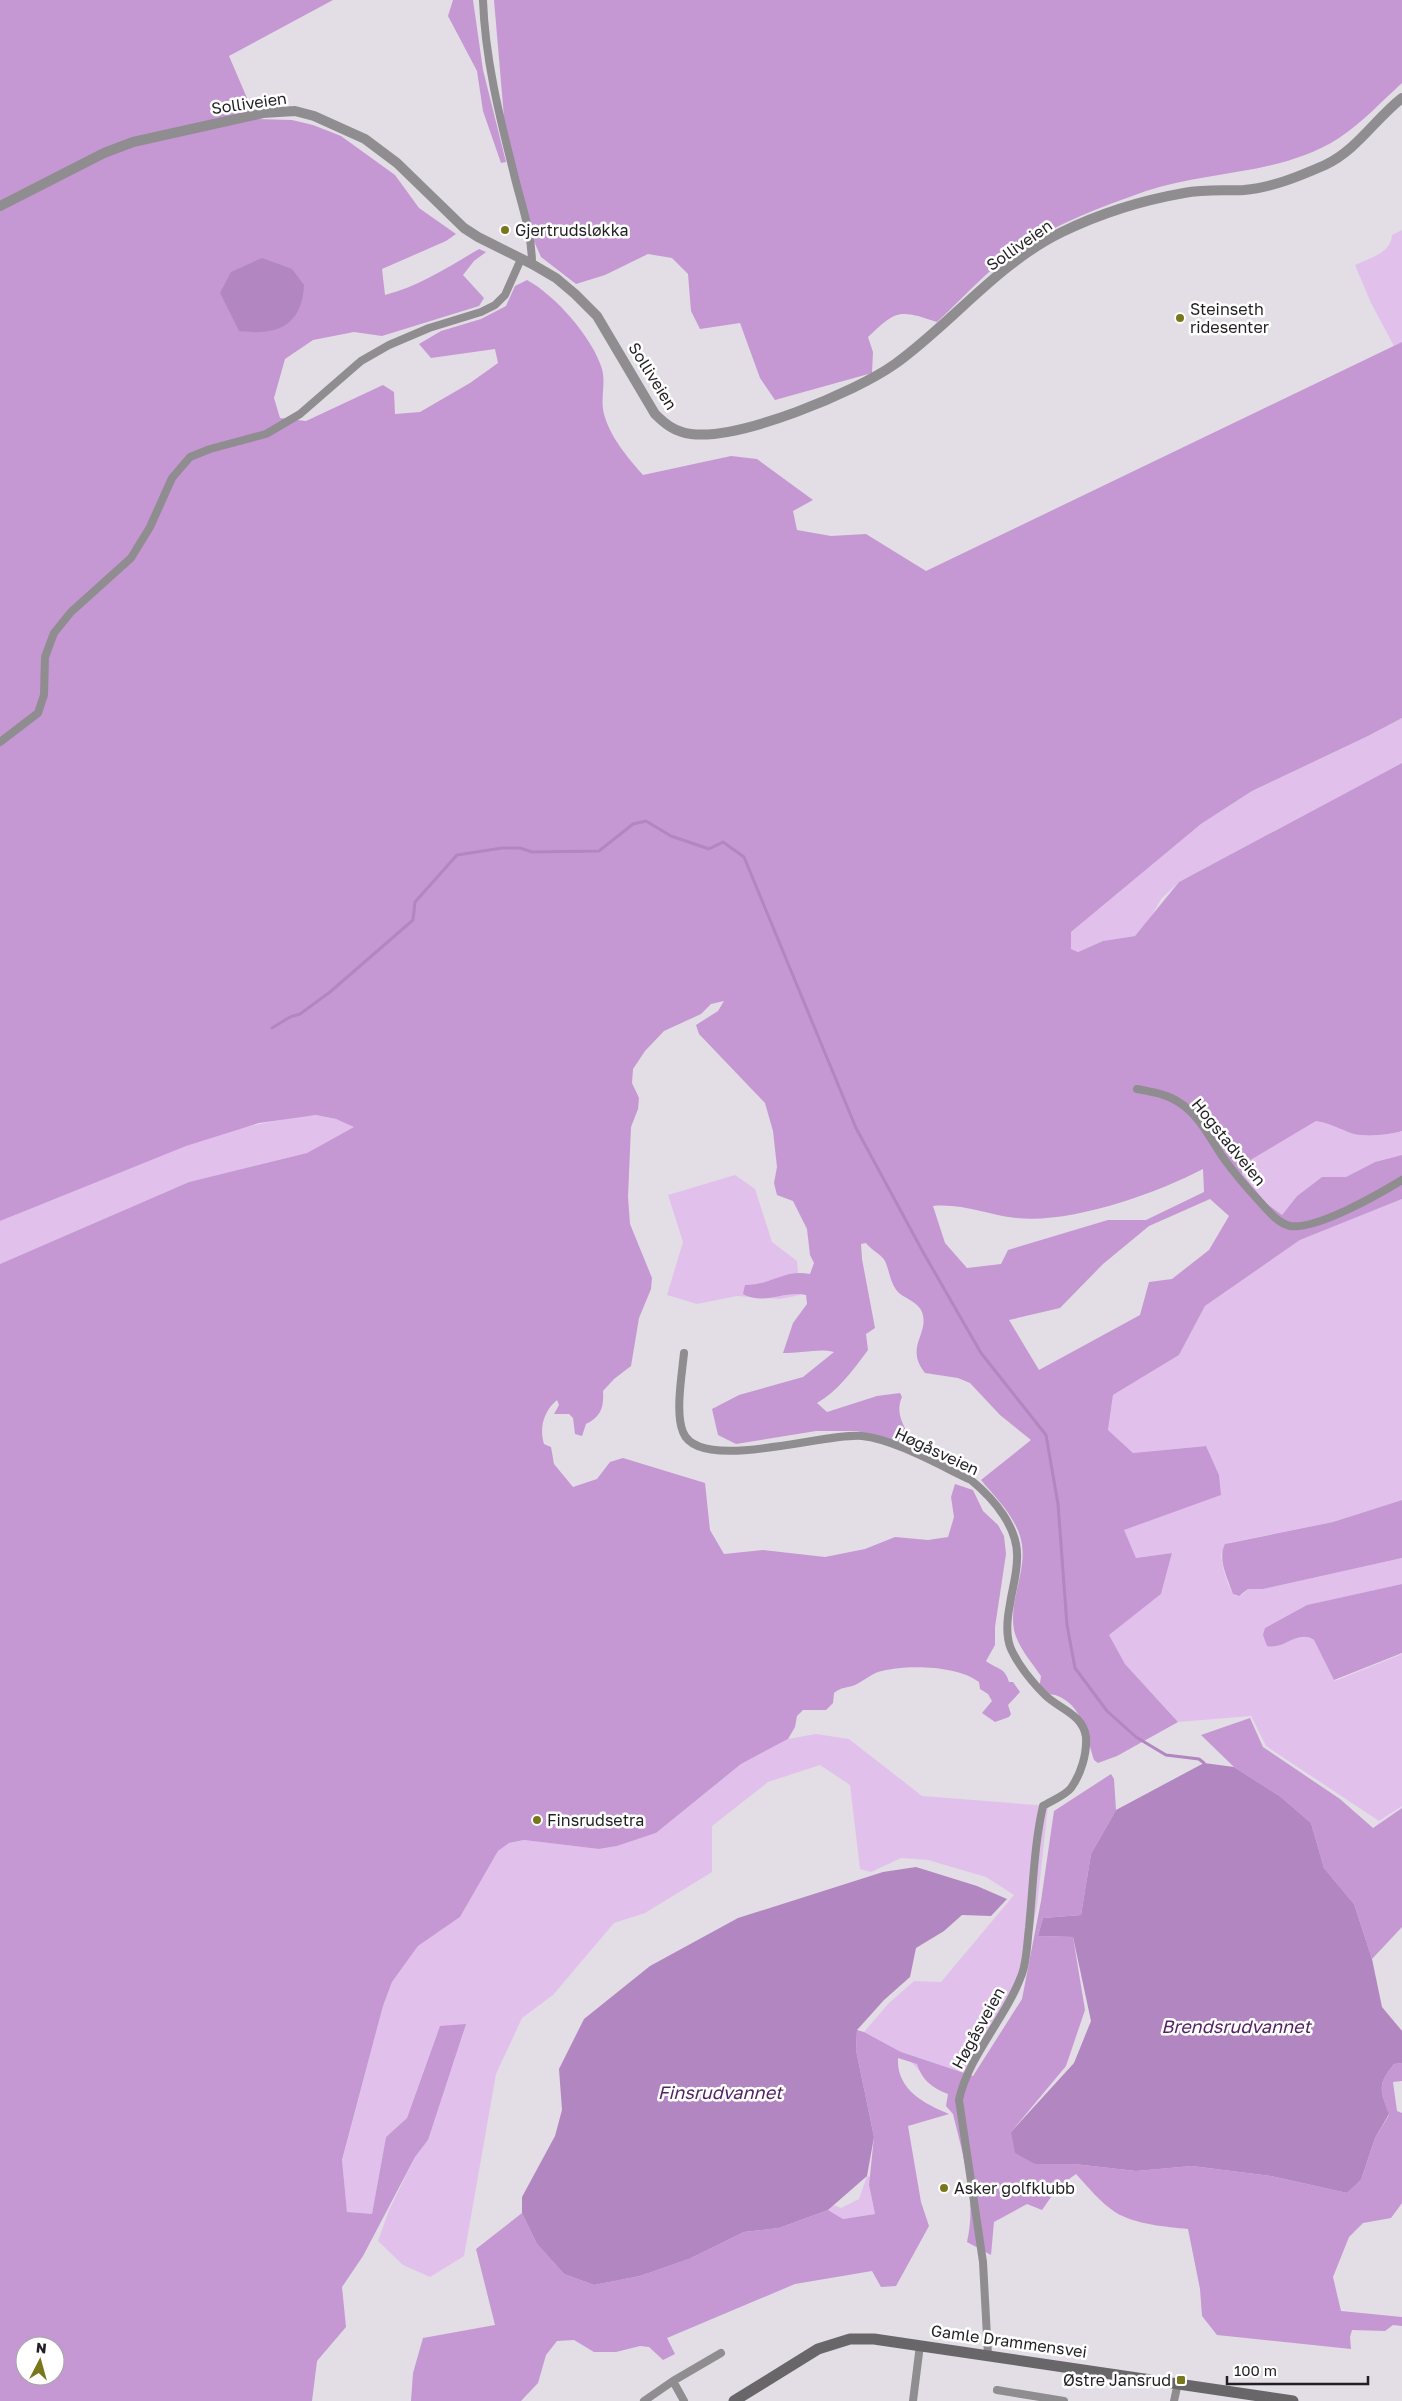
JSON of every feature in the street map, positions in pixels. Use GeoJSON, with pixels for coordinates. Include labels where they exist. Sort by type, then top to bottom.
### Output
{"type":"FeatureCollection","features":[{"type":"Feature","properties":{"kind":"main road","name":"Gamle Drammensvei"},"geometry":{"type":"LineString","coordinates":[[734,2401],[818,2349],[850,2339],[874,2339],[988,2354],[1292,2401]]}},
{"type":"Feature","properties":{"kind":"street"},"geometry":{"type":"LineString","coordinates":[[484,0],[484,29],[495,90],[512,167],[525,212],[532,264]]}},
{"type":"Feature","properties":{"kind":"street","name":"Solliveien"},"geometry":{"type":"LineString","coordinates":[[0,206],[132,142],[229,119],[264,113],[295,111],[337,124],[365,140],[397,163],[464,228],[556,278],[597,316],[640,391],[655,414],[666,425],[690,434],[720,432],[772,420],[847,392],[876,376],[895,364],[1020,259],[1062,232],[1149,201],[1196,191],[1245,190],[1299,176],[1327,164],[1346,151],[1402,98]]}},
{"type":"Feature","properties":{"kind":"street"},"geometry":{"type":"LineString","coordinates":[[0,742],[38,714],[44,695],[45,657],[54,633],[71,612],[131,558],[150,527],[172,478],[190,457],[210,449],[266,434],[300,414],[361,361],[389,345],[429,328],[482,312],[495,305],[505,295],[521,259]]}},
{"type":"Feature","properties":{"kind":"street","name":"Hogstadveien"},"geometry":{"type":"LineString","coordinates":[[1137,1089],[1169,1097],[1188,1109],[1205,1128],[1242,1183],[1272,1215],[1284,1224],[1298,1226],[1322,1219],[1371,1199],[1402,1180]]}},
{"type":"Feature","properties":{"kind":"street","name":"Høgåsveien"},"geometry":{"type":"LineString","coordinates":[[684,1353],[680,1419],[686,1438],[696,1445],[725,1452],[838,1436],[875,1438],[971,1480],[997,1506],[1011,1529],[1016,1544],[1017,1559],[1007,1619],[1011,1649],[1030,1678],[1047,1697],[1077,1719],[1086,1735],[1086,1754],[1071,1789],[1043,1806],[1039,1823],[1023,1971],[1009,2003],[970,2068],[963,2083],[959,2100],[983,2262],[988,2354]]}},
{"type":"Feature","properties":{"kind":"street"},"geometry":{"type":"LineString","coordinates":[[913,2401],[920,2345]]}},
{"type":"Feature","properties":{"kind":"street"},"geometry":{"type":"LineString","coordinates":[[644,2401],[673,2381],[721,2353]]}},
{"type":"Feature","properties":{"kind":"street"},"geometry":{"type":"LineString","coordinates":[[673,2381],[684,2401]]}},
{"type":"Feature","properties":{"kind":"street"},"geometry":{"type":"LineString","coordinates":[[1174,2401],[1178,2383]]}},
{"type":"Feature","properties":{"kind":"street"},"geometry":{"type":"LineString","coordinates":[[997,2390],[1064,2401]]}},
{"type":"Feature","properties":{"kind":"shaded area"},"geometry":{"type":"Polygon","coordinates":[[[0,0],[333,0],[229,56],[256,119],[292,120],[313,125],[341,136],[395,175],[419,208],[456,234],[446,241],[382,269],[385,295],[410,287],[479,249],[486,252],[474,261],[463,275],[484,298],[479,306],[382,336],[354,332],[313,340],[285,359],[274,398],[280,418],[306,421],[383,385],[394,392],[395,414],[420,412],[470,383],[498,363],[495,349],[431,358],[419,344],[441,331],[481,319],[506,306],[515,286],[527,280],[549,296],[572,318],[590,344],[602,369],[603,409],[607,423],[620,447],[643,475],[731,456],[757,459],[813,500],[793,511],[797,530],[831,536],[866,534],[926,571],[1402,342],[1402,718],[1252,791],[1201,824],[1071,932],[1071,949],[1078,952],[1103,941],[1135,936],[1179,882],[1402,763],[1402,1131],[1391,1134],[1359,1135],[1316,1121],[1244,1164],[1242,1174],[1266,1203],[1282,1215],[1297,1196],[1322,1177],[1346,1177],[1375,1162],[1402,1155],[1402,1199],[1300,1240],[1205,1306],[1179,1355],[1113,1395],[1108,1430],[1133,1453],[1206,1446],[1219,1475],[1221,1495],[1124,1530],[1136,1558],[1172,1553],[1161,1594],[1109,1635],[1125,1664],[1178,1722],[1117,1756],[1098,1763],[1094,1760],[1084,1725],[1075,1710],[1059,1696],[1036,1690],[1041,1676],[1022,1649],[1014,1630],[1014,1606],[1022,1560],[1020,1536],[1013,1520],[981,1480],[1031,1440],[1000,1415],[970,1383],[958,1378],[925,1373],[919,1364],[917,1355],[924,1320],[922,1312],[912,1301],[899,1293],[892,1282],[885,1261],[866,1243],[861,1244],[862,1259],[875,1328],[866,1334],[868,1350],[857,1365],[845,1380],[817,1403],[827,1412],[877,1396],[900,1393],[902,1397],[899,1408],[901,1418],[911,1439],[901,1442],[857,1431],[816,1431],[736,1444],[718,1435],[712,1409],[739,1395],[803,1377],[834,1352],[783,1353],[793,1323],[807,1304],[806,1295],[790,1294],[759,1299],[743,1294],[745,1285],[763,1283],[785,1275],[810,1274],[814,1263],[810,1255],[807,1229],[793,1201],[777,1195],[774,1183],[777,1167],[773,1131],[765,1103],[699,1034],[696,1025],[718,1011],[724,1001],[711,1004],[701,1014],[664,1031],[645,1051],[633,1069],[632,1083],[639,1098],[638,1109],[631,1127],[628,1197],[630,1224],[652,1278],[651,1289],[639,1318],[631,1366],[614,1379],[603,1391],[602,1407],[598,1415],[586,1424],[582,1436],[575,1434],[573,1418],[569,1414],[554,1414],[559,1405],[557,1400],[546,1414],[542,1426],[543,1438],[544,1444],[551,1447],[554,1464],[573,1487],[597,1479],[610,1462],[623,1458],[705,1483],[710,1530],[724,1554],[763,1550],[825,1557],[865,1549],[895,1537],[928,1540],[948,1537],[954,1517],[951,1497],[955,1484],[973,1490],[983,1511],[998,1525],[1004,1536],[1006,1554],[995,1627],[995,1645],[986,1661],[1003,1671],[1009,1682],[1013,1682],[1020,1692],[1008,1705],[1011,1714],[1009,1717],[995,1722],[982,1713],[992,1701],[988,1694],[980,1689],[979,1682],[969,1676],[944,1669],[916,1667],[889,1669],[878,1672],[855,1685],[837,1691],[834,1693],[833,1703],[826,1710],[803,1710],[797,1716],[795,1727],[788,1739],[741,1764],[656,1833],[617,1846],[599,1849],[524,1840],[509,1843],[498,1851],[460,1917],[418,1946],[392,1982],[383,2006],[342,2160],[347,2212],[372,2214],[386,2137],[407,2118],[440,2026],[466,2024],[428,2140],[415,2157],[363,2256],[342,2287],[346,2327],[317,2361],[312,2401],[0,2401],[0,1264],[189,1182],[307,1153],[354,1127],[336,1119],[316,1115],[259,1123],[186,1146],[0,1221],[0,0]],[[1203,1169],[1137,1197],[1086,1212],[1061,1216],[1038,1219],[1016,1218],[954,1206],[933,1206],[945,1243],[967,1268],[1001,1264],[1008,1250],[1108,1220],[1146,1220],[1204,1192],[1203,1169]],[[1210,1199],[1149,1226],[1103,1264],[1060,1308],[1009,1320],[1039,1370],[1140,1315],[1149,1282],[1172,1279],[1209,1250],[1229,1216],[1210,1199]]]}},
{"type":"Feature","properties":{"kind":"shaded area"},"geometry":{"type":"Polygon","coordinates":[[[453,0],[473,0],[483,70],[506,162],[501,163],[483,111],[477,71],[448,16],[453,0]]]}},
{"type":"Feature","properties":{"kind":"shaded area"},"geometry":{"type":"Polygon","coordinates":[[[494,0],[1402,0],[1402,83],[1356,126],[1317,150],[1294,159],[1269,165],[1170,184],[1146,191],[1060,225],[1012,253],[937,322],[906,314],[899,314],[885,321],[868,337],[873,352],[872,373],[775,400],[760,378],[740,323],[700,329],[691,311],[688,274],[672,258],[648,254],[605,275],[576,284],[541,257],[533,239],[508,164],[494,0]]]}},
{"type":"Feature","properties":{"kind":"shaded area"},"geometry":{"type":"Polygon","coordinates":[[[1402,230],[1402,342],[1394,346],[1371,303],[1355,265],[1384,251],[1391,241],[1392,235],[1402,230]]]}},
{"type":"Feature","properties":{"kind":"shaded area"},"geometry":{"type":"Polygon","coordinates":[[[1402,718],[1402,763],[1179,882],[1161,899],[1150,919],[1135,936],[1103,941],[1078,952],[1071,949],[1071,932],[1201,824],[1252,791],[1402,718]]]}},
{"type":"Feature","properties":{"kind":"shaded area"},"geometry":{"type":"Polygon","coordinates":[[[316,1115],[336,1119],[355,1127],[307,1153],[189,1182],[0,1264],[0,1221],[115,1172],[195,1142],[235,1130],[316,1115]]]}},
{"type":"Feature","properties":{"kind":"shaded area"},"geometry":{"type":"Polygon","coordinates":[[[1316,1121],[1359,1135],[1391,1134],[1402,1131],[1402,1155],[1375,1162],[1346,1177],[1322,1177],[1297,1196],[1282,1215],[1266,1203],[1242,1174],[1244,1164],[1316,1121]]]}},
{"type":"Feature","properties":{"kind":"shaded area"},"geometry":{"type":"Polygon","coordinates":[[[735,1175],[755,1189],[772,1242],[797,1261],[800,1295],[780,1299],[737,1296],[697,1304],[667,1295],[683,1242],[668,1195],[735,1175]]]}},
{"type":"Feature","properties":{"kind":"shaded area"},"geometry":{"type":"Polygon","coordinates":[[[1402,1199],[1402,1500],[1333,1522],[1228,1543],[1221,1554],[1228,1583],[1236,1596],[1243,1594],[1248,1589],[1263,1589],[1402,1558],[1402,1584],[1308,1605],[1265,1628],[1296,1638],[1304,1636],[1314,1640],[1335,1681],[1402,1654],[1402,1806],[1379,1821],[1266,1746],[1251,1716],[1178,1722],[1125,1664],[1108,1635],[1161,1594],[1172,1553],[1136,1558],[1123,1530],[1220,1495],[1219,1475],[1205,1446],[1133,1453],[1108,1430],[1113,1395],[1179,1355],[1205,1306],[1300,1240],[1402,1199]]]}},
{"type":"Feature","properties":{"kind":"shaded area"},"geometry":{"type":"Polygon","coordinates":[[[1402,1500],[1402,1558],[1263,1589],[1248,1589],[1239,1596],[1233,1594],[1226,1576],[1222,1556],[1225,1544],[1333,1522],[1402,1500]]]}},
{"type":"Feature","properties":{"kind":"shaded area"},"geometry":{"type":"Polygon","coordinates":[[[1402,1584],[1402,1653],[1334,1680],[1314,1640],[1302,1637],[1280,1645],[1267,1646],[1263,1635],[1265,1628],[1307,1605],[1402,1584]]]}},
{"type":"Feature","properties":{"kind":"shaded area"},"geometry":{"type":"Polygon","coordinates":[[[1250,1718],[1263,1747],[1340,1799],[1373,1828],[1402,1808],[1402,1927],[1372,1959],[1354,1904],[1324,1868],[1311,1823],[1281,1797],[1234,1767],[1201,1735],[1250,1718]]]}},
{"type":"Feature","properties":{"kind":"shaded area"},"geometry":{"type":"Polygon","coordinates":[[[816,1734],[849,1739],[922,1796],[1048,1806],[1037,1906],[1020,1991],[972,2072],[934,2085],[901,2052],[864,2032],[888,2004],[914,1981],[941,1982],[1014,1895],[986,1877],[928,1860],[901,1858],[871,1872],[860,1869],[850,1785],[820,1765],[768,1782],[712,1826],[712,1872],[645,1913],[614,1923],[553,1995],[522,2018],[496,2074],[464,2256],[430,2277],[403,2265],[378,2241],[389,2210],[415,2157],[428,2140],[440,2026],[407,2118],[386,2137],[372,2215],[347,2212],[342,2161],[383,2006],[392,1982],[418,1946],[460,1917],[498,1851],[509,1843],[524,1840],[599,1849],[617,1846],[656,1833],[741,1764],[788,1739],[816,1734]]]}},
{"type":"Feature","properties":{"kind":"shaded area"},"geometry":{"type":"Polygon","coordinates":[[[1111,1774],[1114,1779],[1116,1810],[1091,1854],[1081,1915],[1043,1918],[1038,1936],[1073,1937],[1085,2010],[1066,2066],[1011,2132],[1035,2164],[1074,2164],[1136,2171],[1192,2166],[1271,2176],[1347,2193],[1361,2180],[1375,2138],[1389,2115],[1382,2093],[1385,2077],[1394,2064],[1402,2063],[1402,2081],[1393,2082],[1397,2111],[1402,2113],[1402,2203],[1391,2218],[1363,2223],[1349,2237],[1333,2277],[1341,2311],[1402,2317],[1402,2326],[1393,2325],[1385,2331],[1352,2330],[1350,2337],[1351,2349],[1217,2335],[1202,2316],[1200,2289],[1188,2229],[1150,2224],[1122,2216],[1104,2204],[1076,2174],[1058,2187],[1042,2210],[1027,2204],[994,2222],[991,2255],[967,2242],[970,2226],[968,2178],[953,2114],[946,2106],[948,2094],[928,2083],[917,2064],[898,2058],[902,2078],[913,2094],[949,2114],[908,2126],[921,2202],[929,2226],[896,2286],[881,2287],[872,2271],[795,2284],[667,2338],[675,2354],[663,2360],[649,2347],[640,2346],[616,2352],[594,2352],[574,2340],[557,2341],[546,2355],[538,2383],[521,2401],[411,2401],[413,2373],[423,2338],[495,2325],[476,2249],[522,2213],[537,2244],[564,2274],[594,2285],[640,2276],[689,2259],[744,2232],[779,2228],[828,2210],[843,2219],[875,2214],[869,2185],[874,2137],[856,2050],[857,2030],[901,2052],[973,2076],[1022,1999],[1041,1901],[1054,1811],[1111,1774]]]}},
{"type":"Feature","properties":{"kind":"shaded area"},"geometry":{"type":"Polygon","coordinates":[[[867,2176],[871,2177],[869,2185],[875,2214],[843,2219],[828,2210],[834,2205],[841,2208],[859,2199],[867,2176]]]}},
{"type":"Feature","properties":{"kind":"water"},"geometry":{"type":"Polygon","coordinates":[[[262,258],[292,269],[304,285],[302,299],[293,319],[285,325],[265,332],[239,331],[220,293],[231,272],[262,258]]]}},
{"type":"Feature","properties":{"kind":"water","name":"Brendsrudvannet"},"geometry":{"type":"Polygon","coordinates":[[[1204,1763],[1234,1767],[1281,1797],[1311,1823],[1324,1868],[1354,1904],[1372,1959],[1382,2007],[1402,2031],[1402,2063],[1394,2064],[1385,2077],[1382,2088],[1389,2114],[1375,2138],[1361,2180],[1347,2193],[1271,2176],[1192,2166],[1136,2171],[1074,2164],[1035,2164],[1015,2153],[1011,2132],[1074,2063],[1091,2021],[1073,1937],[1038,1936],[1043,1918],[1081,1915],[1091,1854],[1116,1810],[1204,1763]]]}},
{"type":"Feature","properties":{"kind":"water","name":"Finsrudvannet"},"geometry":{"type":"Polygon","coordinates":[[[916,1867],[977,1886],[1007,1899],[991,1916],[962,1915],[944,1931],[916,1948],[910,1977],[884,2000],[857,2030],[856,2050],[874,2137],[867,2176],[828,2210],[779,2228],[744,2232],[689,2259],[640,2276],[594,2285],[564,2274],[537,2244],[522,2213],[522,2197],[555,2136],[562,2110],[559,2069],[584,2019],[650,1966],[738,1918],[883,1872],[916,1867]]]}},
{"type":"Feature","properties":{"kind":"waterway"},"geometry":{"type":"LineString","coordinates":[[272,1028],[290,1017],[300,1014],[330,992],[413,920],[415,902],[457,855],[502,848],[520,848],[532,852],[599,851],[633,824],[646,821],[671,836],[709,849],[723,842],[744,857],[856,1128],[923,1252],[981,1353],[1046,1435],[1058,1504],[1067,1625],[1075,1668],[1107,1711],[1136,1737],[1166,1755],[1199,1759],[1204,1763]]}},
{"type":"Feature","properties":{"kind":"place","name":"Gjertrudsløkka"},"geometry":{"type":"Point","coordinates":[505,230]}},
{"type":"Feature","properties":{"kind":"place","name":"Steinseth ridesenter"},"geometry":{"type":"Point","coordinates":[1180,318]}},
{"type":"Feature","properties":{"kind":"place","name":"Finsrudsetra"},"geometry":{"type":"Point","coordinates":[537,1820]}},
{"type":"Feature","properties":{"kind":"place","name":"Asker golfklubb"},"geometry":{"type":"Point","coordinates":[944,2188]}},
{"type":"Feature","properties":{"kind":"place","name":"Østre Jansrud"},"geometry":{"type":"Point","coordinates":[1181,2380]}}]}
